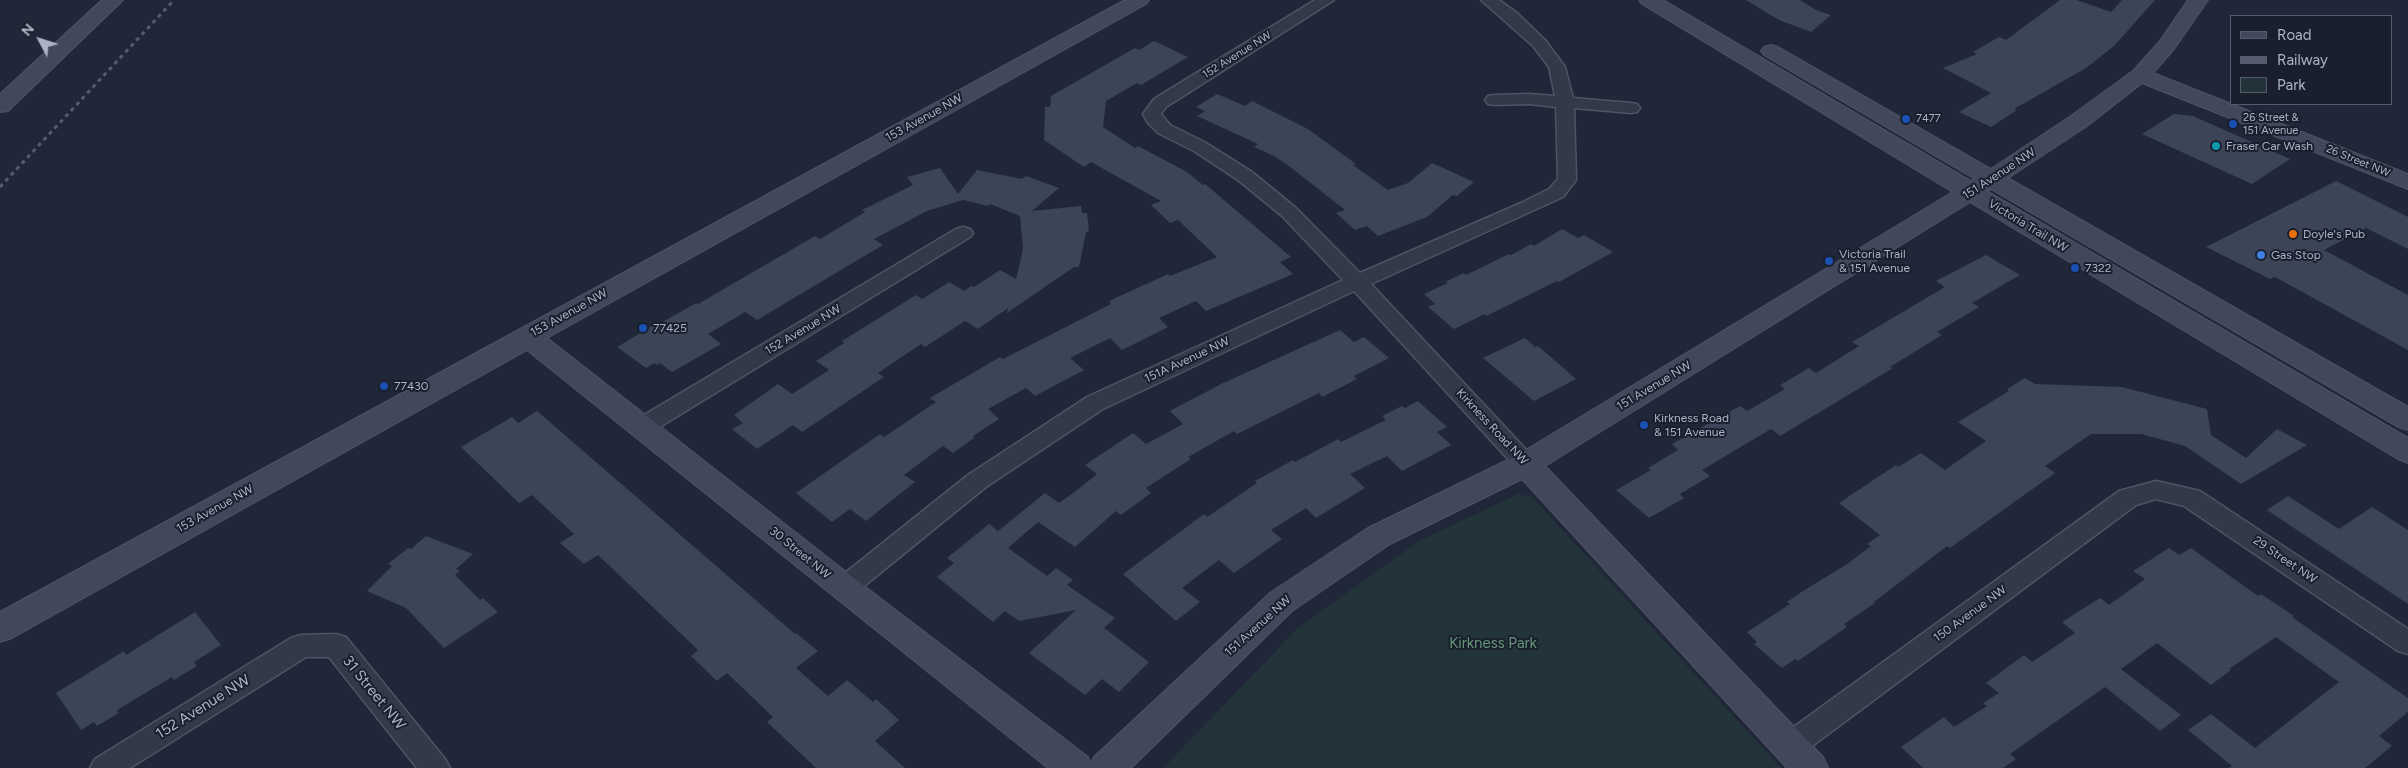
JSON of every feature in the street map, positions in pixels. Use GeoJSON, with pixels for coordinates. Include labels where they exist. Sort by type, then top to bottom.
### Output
{"type":"FeatureCollection","features":[{"type":"Feature","properties":{"kind":"street"},"geometry":{"type":"LineString","coordinates":[[0,106],[113,0]]}},
{"type":"Feature","properties":{"kind":"street","name":"153 Avenue NW"},"geometry":{"type":"LineString","coordinates":[[0,628],[1139,0]]}},
{"type":"Feature","properties":{"kind":"street","name":"152 Avenue NW"},"geometry":{"type":"LineString","coordinates":[[1152,114],[1154,108],[1168,98],[1326,0]]}},
{"type":"Feature","properties":{"kind":"street"},"geometry":{"type":"LineString","coordinates":[[1488,0],[1516,20],[1539,43],[1556,67],[1565,101]]}},
{"type":"Feature","properties":{"kind":"street","name":"Victoria Trail NW"},"geometry":{"type":"LineString","coordinates":[[1649,0],[2408,452]]}},
{"type":"Feature","properties":{"kind":"street","name":"Victoria Trail NW"},"geometry":{"type":"LineString","coordinates":[[1683,0],[1994,178],[2408,420]]}},
{"type":"Feature","properties":{"kind":"street","name":"151 Avenue NW"},"geometry":{"type":"LineString","coordinates":[[1107,768],[1281,602],[1379,536],[1526,464],[1994,178],[2079,121],[2140,75],[2168,45],[2198,0]]}},
{"type":"Feature","properties":{"kind":"street","name":"26 Street NW"},"geometry":{"type":"LineString","coordinates":[[2140,75],[2408,182]]}},
{"type":"Feature","properties":{"kind":"street"},"geometry":{"type":"LineString","coordinates":[[1494,100],[1565,101],[1630,108]]}},
{"type":"Feature","properties":{"kind":"street","name":"151A Avenue NW"},"geometry":{"type":"LineString","coordinates":[[844,588],[977,481],[1095,403],[1556,193],[1567,180],[1565,101]]}},
{"type":"Feature","properties":{"kind":"street","name":"Kirkness Road NW"},"geometry":{"type":"LineString","coordinates":[[1152,114],[1157,124],[1164,129],[1219,159],[1268,193],[1358,282],[1800,757]]}},
{"type":"Feature","properties":{"kind":"street","name":"152 Avenue NW"},"geometry":{"type":"LineString","coordinates":[[642,427],[964,233]]}},
{"type":"Feature","properties":{"kind":"street","name":"30 Street NW"},"geometry":{"type":"LineString","coordinates":[[527,336],[844,588],[1075,768]]}},
{"type":"Feature","properties":{"kind":"street","name":"150 Avenue NW"},"geometry":{"type":"LineString","coordinates":[[1800,757],[2128,498],[2156,490]]}},
{"type":"Feature","properties":{"kind":"street","name":"29 Street NW"},"geometry":{"type":"LineString","coordinates":[[2156,490],[2192,498],[2408,643]]}},
{"type":"Feature","properties":{"kind":"street","name":"31 Street NW"},"geometry":{"type":"LineString","coordinates":[[301,646],[336,645],[435,768]]}},
{"type":"Feature","properties":{"kind":"street","name":"152 Avenue NW"},"geometry":{"type":"LineString","coordinates":[[106,768],[301,646]]}},
{"type":"Feature","properties":{"kind":"green space","name":"Kirkness Park"},"geometry":{"type":"Polygon","coordinates":[[[1518,494],[1532,497],[1781,768],[1163,768],[1298,628],[1419,541],[1518,494]]]}},
{"type":"Feature","properties":{"kind":"building"},"geometry":{"type":"Polygon","coordinates":[[[1746,0],[1800,0],[1816,10],[1831,15],[1811,32],[1779,20],[1746,0]]]}},
{"type":"Feature","properties":{"kind":"building"},"geometry":{"type":"Polygon","coordinates":[[[2060,0],[2077,0],[2111,12],[2122,0],[2155,0],[2114,46],[2086,68],[2014,109],[2017,110],[1991,127],[1959,112],[1991,93],[1943,68],[1977,54],[1973,52],[1999,37],[2006,40],[2060,0]]]}},
{"type":"Feature","properties":{"kind":"building"},"geometry":{"type":"Polygon","coordinates":[[[1154,41],[1188,57],[1141,85],[1137,83],[1106,101],[1103,127],[1135,148],[1138,146],[1187,172],[1203,185],[1205,184],[1291,257],[1280,262],[1293,274],[1206,311],[1196,301],[1159,318],[1168,327],[1122,350],[1110,338],[1070,358],[1084,370],[1035,396],[1026,388],[988,409],[999,419],[973,436],[974,438],[953,453],[943,446],[904,475],[915,482],[866,521],[850,509],[832,522],[796,493],[880,434],[884,437],[936,402],[930,398],[1000,357],[1003,359],[1111,304],[1109,301],[1168,274],[1170,276],[1217,257],[1178,220],[1170,223],[1151,205],[1161,201],[1091,162],[1084,167],[1044,140],[1045,107],[1050,107],[1051,96],[1135,48],[1139,50],[1154,41]]]}},
{"type":"Feature","properties":{"kind":"building"},"geometry":{"type":"Polygon","coordinates":[[[1217,94],[1245,106],[1252,101],[1308,129],[1388,190],[1408,183],[1432,163],[1474,182],[1457,196],[1453,195],[1427,217],[1378,236],[1367,226],[1355,230],[1336,213],[1345,210],[1289,166],[1274,156],[1254,147],[1258,144],[1197,116],[1205,111],[1196,107],[1217,94]]]}},
{"type":"Feature","properties":{"kind":"building","name":"Fraser Car Wash"},"geometry":{"type":"Polygon","coordinates":[[[2174,114],[2193,116],[2290,159],[2252,184],[2142,134],[2174,114]]]}},
{"type":"Feature","properties":{"kind":"building"},"geometry":{"type":"Polygon","coordinates":[[[940,168],[958,194],[977,170],[1022,179],[1026,176],[1059,188],[1032,211],[1081,206],[1082,213],[1087,213],[1089,231],[1086,232],[1079,267],[1074,267],[1007,313],[1008,308],[978,329],[965,321],[925,347],[921,344],[878,373],[884,377],[802,432],[793,425],[757,449],[732,429],[743,423],[734,415],[778,384],[792,394],[829,370],[816,361],[844,343],[842,341],[916,295],[922,299],[949,282],[964,291],[971,286],[974,287],[1000,270],[1016,279],[1023,249],[1020,216],[990,204],[988,206],[963,200],[927,211],[874,239],[883,245],[757,320],[745,312],[708,334],[721,344],[672,372],[660,363],[657,365],[654,363],[646,368],[617,347],[652,326],[654,327],[696,303],[698,304],[815,236],[820,239],[865,212],[862,210],[913,185],[907,177],[940,168]]]}},
{"type":"Feature","properties":{"kind":"building"},"geometry":{"type":"Polygon","coordinates":[[[2336,181],[2408,217],[2408,249],[2366,228],[2324,250],[2408,295],[2408,350],[2275,277],[2270,279],[2206,247],[2336,181]]]}},
{"type":"Feature","properties":{"kind":"building"},"geometry":{"type":"Polygon","coordinates":[[[1562,229],[1578,238],[1584,235],[1613,252],[1559,282],[1557,281],[1486,316],[1485,314],[1454,329],[1428,307],[1435,304],[1424,294],[1464,273],[1466,275],[1531,244],[1534,246],[1562,229]]]}},
{"type":"Feature","properties":{"kind":"building"},"geometry":{"type":"Polygon","coordinates":[[[1986,255],[2020,275],[1972,303],[1979,307],[1937,332],[1942,335],[1890,367],[1893,368],[1780,436],[1771,429],[1702,470],[1710,476],[1680,494],[1684,498],[1649,518],[1616,490],[1651,470],[1648,468],[1678,450],[1672,444],[1740,406],[1747,411],[1785,389],[1780,385],[1809,368],[1816,373],[1859,346],[1852,342],[1945,287],[1936,281],[1986,255]]]}},
{"type":"Feature","properties":{"kind":"building"},"geometry":{"type":"Polygon","coordinates":[[[1340,330],[1354,342],[1364,337],[1389,358],[1354,376],[1357,379],[1322,397],[1319,393],[1237,434],[1234,431],[1188,457],[1191,459],[1146,488],[1151,493],[1121,515],[1116,511],[1075,547],[1038,522],[1008,548],[1047,576],[1056,568],[1073,580],[1067,585],[1115,618],[1104,628],[1149,662],[1119,692],[1102,679],[1085,695],[1029,653],[1076,610],[1019,621],[1005,611],[993,622],[937,577],[954,563],[947,558],[989,524],[998,531],[1045,493],[1059,503],[1076,491],[1097,474],[1085,465],[1133,433],[1146,444],[1183,424],[1170,411],[1221,384],[1340,330]]]}},
{"type":"Feature","properties":{"kind":"building"},"geometry":{"type":"Polygon","coordinates":[[[1525,338],[1535,347],[1538,346],[1576,379],[1534,401],[1483,358],[1525,338]]]}},
{"type":"Feature","properties":{"kind":"building"},"geometry":{"type":"Polygon","coordinates":[[[2025,378],[2035,384],[2122,387],[2207,409],[2211,435],[2246,458],[2277,429],[2307,445],[2241,484],[2185,446],[2141,434],[2091,434],[2045,466],[2055,473],[1950,548],[1947,546],[1875,603],[1844,624],[1847,627],[1798,661],[1795,659],[1782,668],[1754,644],[1757,642],[1747,632],[1790,604],[1787,602],[1803,591],[1847,564],[1871,546],[1867,544],[1880,535],[1839,503],[1896,465],[1898,467],[1921,453],[1945,470],[1986,441],[1958,422],[2009,391],[2007,389],[2025,378]]]}},
{"type":"Feature","properties":{"kind":"building"},"geometry":{"type":"Polygon","coordinates":[[[1418,401],[1447,427],[1437,432],[1451,445],[1402,471],[1387,456],[1350,474],[1365,488],[1316,518],[1306,508],[1271,530],[1282,539],[1234,573],[1219,560],[1182,588],[1200,602],[1176,621],[1123,574],[1204,514],[1207,517],[1257,483],[1255,481],[1293,460],[1295,462],[1338,439],[1341,442],[1386,420],[1382,416],[1402,406],[1405,408],[1418,401]]]}},
{"type":"Feature","properties":{"kind":"building"},"geometry":{"type":"Polygon","coordinates":[[[537,411],[795,634],[818,651],[796,668],[828,696],[847,680],[873,702],[876,699],[899,720],[875,741],[905,768],[816,768],[767,722],[773,717],[727,673],[717,681],[691,656],[698,650],[598,555],[584,564],[560,543],[574,534],[532,495],[519,503],[461,447],[512,417],[518,423],[537,411]]]}},
{"type":"Feature","properties":{"kind":"building"},"geometry":{"type":"Polygon","coordinates":[[[2288,496],[2339,529],[2372,507],[2408,530],[2408,604],[2267,510],[2288,496]]]}},
{"type":"Feature","properties":{"kind":"building"},"geometry":{"type":"Polygon","coordinates":[[[426,536],[473,554],[456,569],[460,571],[455,575],[480,600],[483,598],[498,612],[444,648],[406,608],[367,591],[392,566],[388,564],[408,548],[411,549],[426,536]]]}},
{"type":"Feature","properties":{"kind":"building"},"geometry":{"type":"Polygon","coordinates":[[[2169,548],[2179,555],[2191,548],[2258,596],[2261,594],[2294,616],[2292,617],[2408,698],[2408,712],[2379,736],[2392,746],[2365,768],[2229,768],[2232,766],[2188,730],[2211,714],[2255,748],[2339,682],[2276,637],[2229,669],[2231,670],[2211,685],[2157,643],[2121,669],[2181,715],[2160,731],[2105,687],[2010,754],[2016,759],[2003,768],[1923,768],[1901,747],[1944,717],[1954,727],[1987,706],[1983,703],[1999,693],[1986,683],[2024,655],[2032,662],[2075,633],[2062,622],[2100,598],[2109,605],[2145,579],[2133,571],[2169,548]]]}},
{"type":"Feature","properties":{"kind":"building"},"geometry":{"type":"Polygon","coordinates":[[[195,612],[221,645],[194,662],[197,666],[174,680],[172,677],[117,710],[119,713],[97,726],[94,722],[81,730],[56,693],[124,651],[126,655],[195,612]]]}},
{"type":"Feature","properties":{"kind":"railway"},"geometry":{"type":"LineString","coordinates":[[0,187],[174,0]]}},
{"type":"Feature","properties":{"kind":"place","name":"7477"},"geometry":{"type":"Point","coordinates":[1906,119]}},
{"type":"Feature","properties":{"kind":"place","name":"26 Street & 151 Avenue"},"geometry":{"type":"Point","coordinates":[2233,124]}},
{"type":"Feature","properties":{"kind":"place","name":"Fraser Car Wash"},"geometry":{"type":"Point","coordinates":[2216,146]}},
{"type":"Feature","properties":{"kind":"place","name":"Doyle's Pub"},"geometry":{"type":"Point","coordinates":[2293,234]}},
{"type":"Feature","properties":{"kind":"place","name":"Gas Stop"},"geometry":{"type":"Point","coordinates":[2261,255]}},
{"type":"Feature","properties":{"kind":"place","name":"Victoria Trail & 151 Avenue"},"geometry":{"type":"Point","coordinates":[1829,261]}},
{"type":"Feature","properties":{"kind":"place","name":"7322"},"geometry":{"type":"Point","coordinates":[2075,268]}},
{"type":"Feature","properties":{"kind":"place","name":"77425"},"geometry":{"type":"Point","coordinates":[643,328]}},
{"type":"Feature","properties":{"kind":"place","name":"77430"},"geometry":{"type":"Point","coordinates":[384,386]}},
{"type":"Feature","properties":{"kind":"place","name":"Kirkness Road & 151 Avenue"},"geometry":{"type":"Point","coordinates":[1644,425]}}]}
